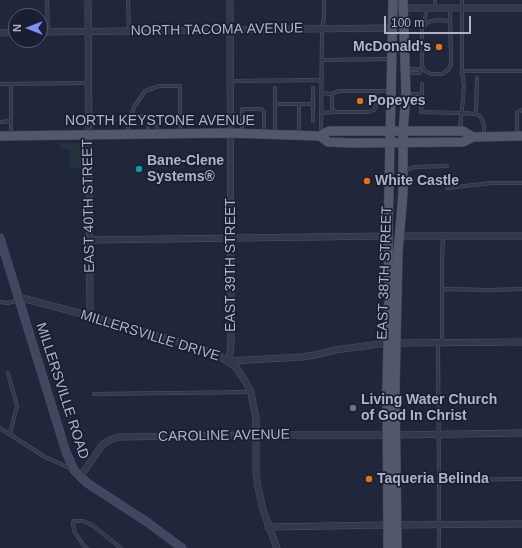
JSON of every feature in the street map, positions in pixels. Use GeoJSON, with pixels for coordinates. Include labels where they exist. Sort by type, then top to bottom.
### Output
{"type":"FeatureCollection","features":[{"type":"Feature","properties":{"kind":"main road","name":"EAST 38TH STREET"},"geometry":{"type":"LineString","coordinates":[[388,548],[392,525],[392,343],[388,236],[394,28],[393,0]]}},
{"type":"Feature","properties":{"kind":"main road","name":"EAST 38TH STREET"},"geometry":{"type":"LineString","coordinates":[[392,343],[403,193],[403,132],[406,71],[404,59],[403,4]]}},
{"type":"Feature","properties":{"kind":"main road","name":"NORTH KEYSTONE AVENUE"},"geometry":{"type":"LineString","coordinates":[[0,136],[230,133],[320,136],[329,131],[463,131],[473,137]]}},
{"type":"Feature","properties":{"kind":"main road","name":"NORTH KEYSTONE AVENUE"},"geometry":{"type":"LineString","coordinates":[[320,136],[328,142],[403,142],[447,145],[463,142],[473,137],[519,136]]}},
{"type":"Feature","properties":{"kind":"main road","name":"EAST 38TH STREET"},"geometry":{"type":"LineString","coordinates":[[392,525],[397,548]]}},
{"type":"Feature","properties":{"kind":"street","name":"EAST 40TH STREET"},"geometry":{"type":"LineString","coordinates":[[88,0],[90,316]]}},
{"type":"Feature","properties":{"kind":"street","name":"EAST 39TH STREET"},"geometry":{"type":"LineString","coordinates":[[229,362],[231,343],[230,0]]}},
{"type":"Feature","properties":{"kind":"street"},"geometry":{"type":"LineString","coordinates":[[403,4],[426,8],[522,8]]}},
{"type":"Feature","properties":{"kind":"street","name":"NORTH TACOMA AVENUE"},"geometry":{"type":"LineString","coordinates":[[48,32],[394,28]]}},
{"type":"Feature","properties":{"kind":"street"},"geometry":{"type":"LineString","coordinates":[[89,240],[388,236]]}},
{"type":"Feature","properties":{"kind":"street"},"geometry":{"type":"LineString","coordinates":[[400,236],[522,236]]}},
{"type":"Feature","properties":{"kind":"street","name":"MILLERSVILLE ROAD"},"geometry":{"type":"LineString","coordinates":[[0,238],[66,452],[74,470],[87,484],[147,522],[182,548]]}},
{"type":"Feature","properties":{"kind":"street","name":"MILLERSVILLE DRIVE"},"geometry":{"type":"LineString","coordinates":[[19,298],[90,316],[200,348],[229,362],[239,370],[250,392],[255,414],[256,472],[258,487],[268,527],[276,548]]}},
{"type":"Feature","properties":{"kind":"street"},"geometry":{"type":"LineString","coordinates":[[229,362],[302,357],[384,343],[522,342]]}},
{"type":"Feature","properties":{"kind":"street","name":"CAROLINE AVENUE"},"geometry":{"type":"LineString","coordinates":[[80,477],[101,446],[107,441],[121,437],[522,433]]}},
{"type":"Feature","properties":{"kind":"street"},"geometry":{"type":"LineString","coordinates":[[268,527],[522,524]]}},
{"type":"Feature","properties":{"kind":"lane"},"geometry":{"type":"LineString","coordinates":[[128,0],[129,31]]}},
{"type":"Feature","properties":{"kind":"lane"},"geometry":{"type":"LineString","coordinates":[[320,136],[322,113],[322,29],[324,0]]}},
{"type":"Feature","properties":{"kind":"lane"},"geometry":{"type":"LineString","coordinates":[[435,0],[436,8]]}},
{"type":"Feature","properties":{"kind":"lane"},"geometry":{"type":"LineString","coordinates":[[460,131],[464,87],[462,71],[462,0]]}},
{"type":"Feature","properties":{"kind":"lane"},"geometry":{"type":"LineString","coordinates":[[423,70],[423,26],[426,8]]}},
{"type":"Feature","properties":{"kind":"lane"},"geometry":{"type":"LineString","coordinates":[[423,70],[431,74],[442,74],[448,70],[451,64],[450,8]]}},
{"type":"Feature","properties":{"kind":"lane"},"geometry":{"type":"LineString","coordinates":[[423,26],[428,22],[436,20],[450,21]]}},
{"type":"Feature","properties":{"kind":"lane"},"geometry":{"type":"LineString","coordinates":[[322,60],[393,59]]}},
{"type":"Feature","properties":{"kind":"lane"},"geometry":{"type":"LineString","coordinates":[[406,71],[409,73],[419,73],[423,70]]}},
{"type":"Feature","properties":{"kind":"lane"},"geometry":{"type":"LineString","coordinates":[[462,71],[522,71]]}},
{"type":"Feature","properties":{"kind":"lane"},"geometry":{"type":"LineString","coordinates":[[476,114],[477,78]]}},
{"type":"Feature","properties":{"kind":"lane"},"geometry":{"type":"LineString","coordinates":[[230,81],[322,80]]}},
{"type":"Feature","properties":{"kind":"lane"},"geometry":{"type":"LineString","coordinates":[[0,84],[88,83]]}},
{"type":"Feature","properties":{"kind":"lane"},"geometry":{"type":"LineString","coordinates":[[11,84],[11,136]]}},
{"type":"Feature","properties":{"kind":"lane"},"geometry":{"type":"LineString","coordinates":[[422,84],[421,112],[476,114],[482,119],[484,136]]}},
{"type":"Feature","properties":{"kind":"lane"},"geometry":{"type":"LineString","coordinates":[[128,134],[128,127],[134,107],[145,91],[159,86],[180,86],[180,134]]}},
{"type":"Feature","properties":{"kind":"lane"},"geometry":{"type":"LineString","coordinates":[[275,88],[275,135]]}},
{"type":"Feature","properties":{"kind":"lane"},"geometry":{"type":"LineString","coordinates":[[313,88],[313,121]]}},
{"type":"Feature","properties":{"kind":"lane"},"geometry":{"type":"LineString","coordinates":[[322,93],[332,94],[340,91],[392,91]]}},
{"type":"Feature","properties":{"kind":"lane"},"geometry":{"type":"LineString","coordinates":[[322,113],[370,112],[374,110],[376,106],[376,91]]}},
{"type":"Feature","properties":{"kind":"lane"},"geometry":{"type":"LineString","coordinates":[[332,94],[332,108],[335,112]]}},
{"type":"Feature","properties":{"kind":"lane"},"geometry":{"type":"LineString","coordinates":[[406,94],[422,94]]}},
{"type":"Feature","properties":{"kind":"lane"},"geometry":{"type":"LineString","coordinates":[[275,104],[314,104]]}},
{"type":"Feature","properties":{"kind":"lane"},"geometry":{"type":"LineString","coordinates":[[299,104],[299,135]]}},
{"type":"Feature","properties":{"kind":"lane"},"geometry":{"type":"LineString","coordinates":[[242,134],[242,109],[261,109],[264,134]]}},
{"type":"Feature","properties":{"kind":"lane"},"geometry":{"type":"LineString","coordinates":[[519,136],[517,112],[522,110]]}},
{"type":"Feature","properties":{"kind":"lane"},"geometry":{"type":"LineString","coordinates":[[230,117],[242,117],[247,115],[242,113]]}},
{"type":"Feature","properties":{"kind":"lane"},"geometry":{"type":"LineString","coordinates":[[131,116],[146,116],[151,119],[157,127],[153,134],[148,127],[151,119]]}},
{"type":"Feature","properties":{"kind":"lane"},"geometry":{"type":"LineString","coordinates":[[0,122],[11,121]]}},
{"type":"Feature","properties":{"kind":"lane"},"geometry":{"type":"LineString","coordinates":[[242,122],[247,122]]}},
{"type":"Feature","properties":{"kind":"lane"},"geometry":{"type":"LineString","coordinates":[[403,172],[414,167],[447,166]]}},
{"type":"Feature","properties":{"kind":"lane"},"geometry":{"type":"LineString","coordinates":[[446,188],[491,183],[522,183]]}},
{"type":"Feature","properties":{"kind":"lane"},"geometry":{"type":"LineString","coordinates":[[439,548],[438,434],[443,289],[443,236]]}},
{"type":"Feature","properties":{"kind":"lane"},"geometry":{"type":"LineString","coordinates":[[443,289],[522,290]]}},
{"type":"Feature","properties":{"kind":"lane"},"geometry":{"type":"LineString","coordinates":[[0,302],[8,303],[19,298]]}},
{"type":"Feature","properties":{"kind":"lane"},"geometry":{"type":"LineString","coordinates":[[8,373],[17,406],[10,434]]}},
{"type":"Feature","properties":{"kind":"lane"},"geometry":{"type":"LineString","coordinates":[[94,394],[250,392]]}},
{"type":"Feature","properties":{"kind":"lane"},"geometry":{"type":"LineString","coordinates":[[0,428],[45,457],[74,470]]}},
{"type":"Feature","properties":{"kind":"lane"},"geometry":{"type":"LineString","coordinates":[[439,472],[447,480]]}},
{"type":"Feature","properties":{"kind":"lane"},"geometry":{"type":"LineString","coordinates":[[439,487],[442,482],[447,480],[522,479]]}},
{"type":"Feature","properties":{"kind":"lane"},"geometry":{"type":"LineString","coordinates":[[86,548],[74,531],[74,521],[83,521],[92,525],[121,548]]}},
{"type":"Feature","properties":{"kind":"lane"},"geometry":{"type":"LineString","coordinates":[[115,548],[121,548]]}},
{"type":"Feature","properties":{"kind":"shaded area"},"geometry":{"type":"Polygon","coordinates":[[[60,143],[81,143],[81,168],[70,168],[70,149],[60,149],[60,143]]]}},
{"type":"Feature","properties":{"kind":"place","name":"McDonald's"},"geometry":{"type":"Point","coordinates":[439,47]}},
{"type":"Feature","properties":{"kind":"place","name":"Popeyes"},"geometry":{"type":"Point","coordinates":[360,101]}},
{"type":"Feature","properties":{"kind":"place","name":"Bane-Clene Systems®"},"geometry":{"type":"Point","coordinates":[139,169]}},
{"type":"Feature","properties":{"kind":"place","name":"White Castle"},"geometry":{"type":"Point","coordinates":[367,181]}},
{"type":"Feature","properties":{"kind":"place","name":"Living Water Church of God In Christ"},"geometry":{"type":"Point","coordinates":[353,408]}},
{"type":"Feature","properties":{"kind":"place","name":"Taqueria Belinda"},"geometry":{"type":"Point","coordinates":[369,479]}}]}
